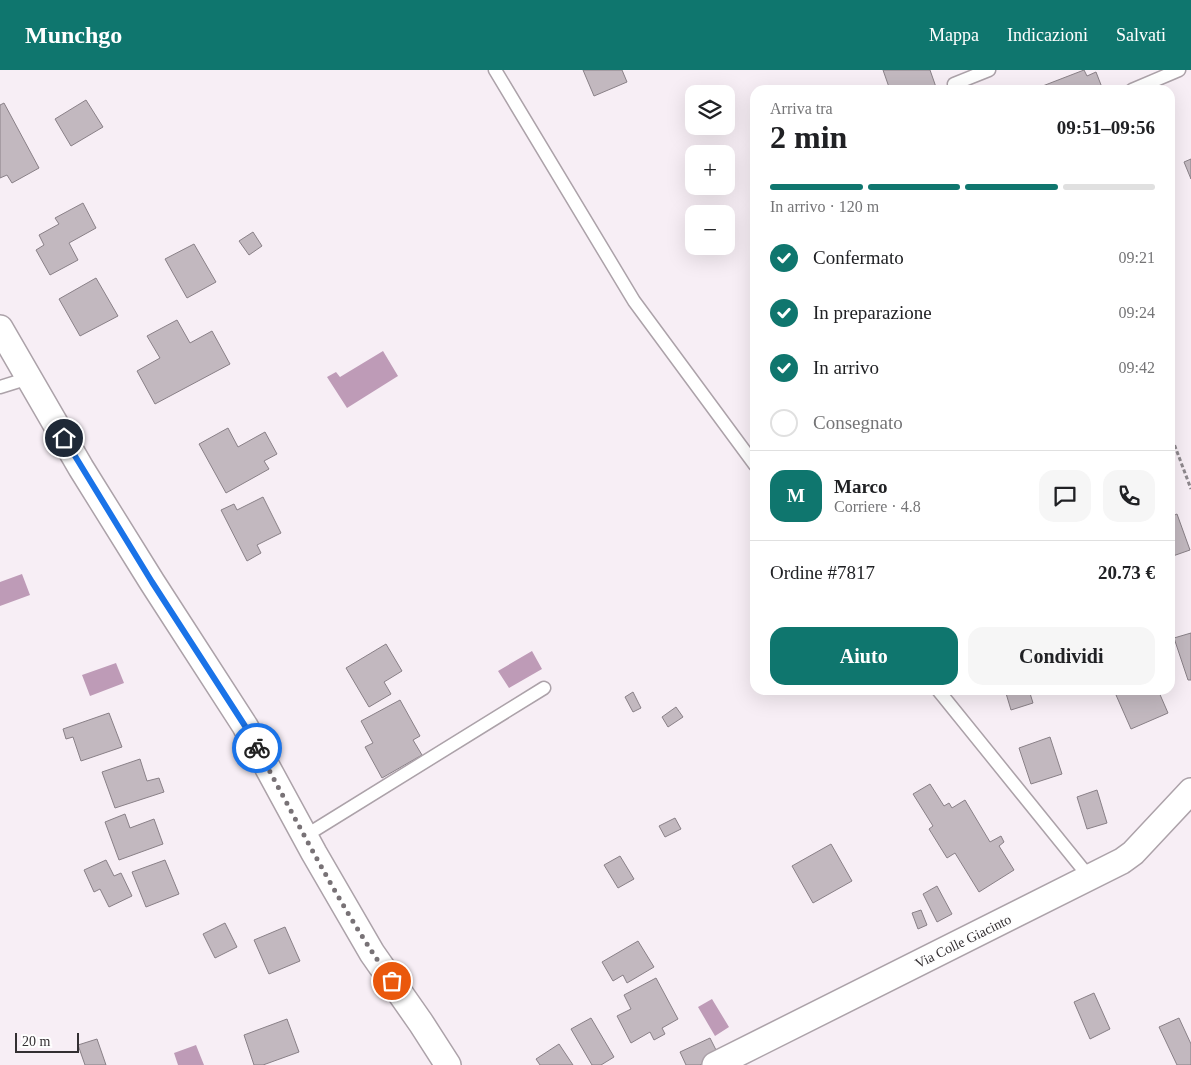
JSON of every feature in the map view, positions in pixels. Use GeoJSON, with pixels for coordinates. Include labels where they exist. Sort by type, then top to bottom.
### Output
{"type":"FeatureCollection","features":[{"type":"Feature","properties":{"kind":"street"},"geometry":{"type":"LineString","coordinates":[[0,328],[81,468],[245,726],[372,953],[448,1065]]}},
{"type":"Feature","properties":{"kind":"street","name":"Via Colle Giacinto"},"geometry":{"type":"LineString","coordinates":[[715,1065],[1122,861],[1133,852],[1191,791]]}},
{"type":"Feature","properties":{"kind":"lane"},"geometry":{"type":"LineString","coordinates":[[495,70],[634,301],[750,457]]}},
{"type":"Feature","properties":{"kind":"lane"},"geometry":{"type":"LineString","coordinates":[[954,84],[990,70]]}},
{"type":"Feature","properties":{"kind":"lane"},"geometry":{"type":"LineString","coordinates":[[1144,85],[1179,70]]}},
{"type":"Feature","properties":{"kind":"lane"},"geometry":{"type":"LineString","coordinates":[[0,387],[29,378]]}},
{"type":"Feature","properties":{"kind":"lane"},"geometry":{"type":"LineString","coordinates":[[305,836],[544,688]]}},
{"type":"Feature","properties":{"kind":"lane"},"geometry":{"type":"LineString","coordinates":[[942,695],[1090,878]]}},
{"type":"Feature","properties":{"kind":"path"},"geometry":{"type":"LineString","coordinates":[[1175,446],[1191,489]]}},
{"type":"Feature","properties":{"kind":"shaded area"},"geometry":{"type":"Polygon","coordinates":[[[383,351],[398,376],[347,408],[327,377],[336,372],[340,377],[383,351]]]}},
{"type":"Feature","properties":{"kind":"shaded area"},"geometry":{"type":"Polygon","coordinates":[[[22,574],[30,595],[0,606],[0,582],[22,574]]]}},
{"type":"Feature","properties":{"kind":"shaded area"},"geometry":{"type":"Polygon","coordinates":[[[532,651],[542,669],[509,688],[498,671],[532,651]]]}},
{"type":"Feature","properties":{"kind":"shaded area"},"geometry":{"type":"Polygon","coordinates":[[[116,663],[124,683],[90,696],[82,675],[116,663]]]}},
{"type":"Feature","properties":{"kind":"shaded area"},"geometry":{"type":"Polygon","coordinates":[[[712,999],[729,1027],[715,1036],[698,1007],[712,999]]]}},
{"type":"Feature","properties":{"kind":"shaded area"},"geometry":{"type":"Polygon","coordinates":[[[196,1045],[204,1065],[178,1065],[174,1053],[196,1045]]]}},
{"type":"Feature","properties":{"kind":"building"},"geometry":{"type":"Polygon","coordinates":[[[583,70],[622,70],[627,82],[594,96],[583,70]]]}},
{"type":"Feature","properties":{"kind":"building"},"geometry":{"type":"Polygon","coordinates":[[[883,70],[930,70],[935,85],[888,85],[883,70]]]}},
{"type":"Feature","properties":{"kind":"building"},"geometry":{"type":"Polygon","coordinates":[[[1084,70],[1087,76],[1096,72],[1101,85],[1045,85],[1084,70]]]}},
{"type":"Feature","properties":{"kind":"building"},"geometry":{"type":"Polygon","coordinates":[[[86,100],[103,127],[71,146],[55,119],[86,100]]]}},
{"type":"Feature","properties":{"kind":"building"},"geometry":{"type":"Polygon","coordinates":[[[4,103],[39,168],[12,183],[7,175],[0,178],[0,105],[4,103]]]}},
{"type":"Feature","properties":{"kind":"building"},"geometry":{"type":"Polygon","coordinates":[[[1191,159],[1191,179],[1184,162],[1191,159]]]}},
{"type":"Feature","properties":{"kind":"building"},"geometry":{"type":"Polygon","coordinates":[[[83,203],[96,228],[69,243],[78,260],[50,275],[36,250],[44,245],[39,235],[59,224],[55,218],[83,203]]]}},
{"type":"Feature","properties":{"kind":"building"},"geometry":{"type":"Polygon","coordinates":[[[253,232],[262,246],[249,255],[239,241],[253,232]]]}},
{"type":"Feature","properties":{"kind":"building"},"geometry":{"type":"Polygon","coordinates":[[[194,244],[216,282],[187,298],[165,259],[194,244]]]}},
{"type":"Feature","properties":{"kind":"building"},"geometry":{"type":"Polygon","coordinates":[[[96,278],[118,316],[80,336],[59,299],[96,278]]]}},
{"type":"Feature","properties":{"kind":"building"},"geometry":{"type":"Polygon","coordinates":[[[177,320],[190,343],[212,331],[230,364],[155,404],[137,371],[160,358],[147,336],[177,320]]]}},
{"type":"Feature","properties":{"kind":"building"},"geometry":{"type":"Polygon","coordinates":[[[228,428],[238,447],[265,432],[277,454],[264,461],[269,469],[226,493],[199,444],[228,428]]]}},
{"type":"Feature","properties":{"kind":"building"},"geometry":{"type":"Polygon","coordinates":[[[263,497],[281,533],[257,545],[261,553],[247,561],[221,510],[234,504],[237,510],[263,497]]]}},
{"type":"Feature","properties":{"kind":"building"},"geometry":{"type":"Polygon","coordinates":[[[1177,514],[1190,550],[1175,555],[1175,515],[1177,514]]]}},
{"type":"Feature","properties":{"kind":"building"},"geometry":{"type":"Polygon","coordinates":[[[1191,633],[1191,680],[1188,680],[1175,638],[1191,633]]]}},
{"type":"Feature","properties":{"kind":"building"},"geometry":{"type":"Polygon","coordinates":[[[386,644],[402,671],[384,682],[391,694],[369,707],[346,668],[386,644]]]}},
{"type":"Feature","properties":{"kind":"building"},"geometry":{"type":"Polygon","coordinates":[[[633,692],[641,708],[633,712],[625,697],[633,692]]]}},
{"type":"Feature","properties":{"kind":"building"},"geometry":{"type":"Polygon","coordinates":[[[1006,695],[1031,695],[1033,703],[1011,710],[1006,695]]]}},
{"type":"Feature","properties":{"kind":"building"},"geometry":{"type":"Polygon","coordinates":[[[1116,695],[1160,695],[1168,713],[1131,729],[1116,695]]]}},
{"type":"Feature","properties":{"kind":"building"},"geometry":{"type":"Polygon","coordinates":[[[400,700],[420,736],[413,740],[422,755],[382,778],[365,747],[373,743],[361,721],[400,700]]]}},
{"type":"Feature","properties":{"kind":"building"},"geometry":{"type":"Polygon","coordinates":[[[676,707],[683,717],[668,727],[662,717],[676,707]]]}},
{"type":"Feature","properties":{"kind":"building"},"geometry":{"type":"Polygon","coordinates":[[[109,713],[122,747],[81,761],[73,737],[66,739],[63,729],[109,713]]]}},
{"type":"Feature","properties":{"kind":"building"},"geometry":{"type":"Polygon","coordinates":[[[1050,737],[1062,774],[1031,784],[1019,748],[1050,737]]]}},
{"type":"Feature","properties":{"kind":"building"},"geometry":{"type":"Polygon","coordinates":[[[140,759],[147,781],[159,778],[164,792],[115,808],[102,772],[140,759]]]}},
{"type":"Feature","properties":{"kind":"building"},"geometry":{"type":"Polygon","coordinates":[[[930,784],[944,806],[949,803],[952,808],[965,800],[990,842],[1001,836],[1004,842],[999,846],[1014,870],[979,892],[955,853],[947,858],[929,829],[933,826],[913,794],[930,784]]]}},
{"type":"Feature","properties":{"kind":"building"},"geometry":{"type":"Polygon","coordinates":[[[1097,790],[1107,823],[1087,829],[1077,797],[1097,790]]]}},
{"type":"Feature","properties":{"kind":"building"},"geometry":{"type":"Polygon","coordinates":[[[125,814],[130,828],[154,819],[163,844],[119,860],[105,822],[125,814]]]}},
{"type":"Feature","properties":{"kind":"building"},"geometry":{"type":"Polygon","coordinates":[[[675,818],[681,829],[665,837],[659,826],[675,818]]]}},
{"type":"Feature","properties":{"kind":"building"},"geometry":{"type":"Polygon","coordinates":[[[831,844],[852,881],[813,903],[792,866],[831,844]]]}},
{"type":"Feature","properties":{"kind":"building"},"geometry":{"type":"Polygon","coordinates":[[[620,856],[634,879],[618,888],[604,865],[620,856]]]}},
{"type":"Feature","properties":{"kind":"building"},"geometry":{"type":"Polygon","coordinates":[[[106,860],[114,876],[121,873],[132,896],[109,907],[100,889],[94,892],[84,870],[106,860]]]}},
{"type":"Feature","properties":{"kind":"building"},"geometry":{"type":"Polygon","coordinates":[[[165,860],[179,894],[146,907],[132,872],[165,860]]]}},
{"type":"Feature","properties":{"kind":"building"},"geometry":{"type":"Polygon","coordinates":[[[937,886],[952,914],[937,922],[923,894],[937,886]]]}},
{"type":"Feature","properties":{"kind":"building"},"geometry":{"type":"Polygon","coordinates":[[[921,910],[927,925],[918,929],[912,913],[921,910]]]}},
{"type":"Feature","properties":{"kind":"building"},"geometry":{"type":"Polygon","coordinates":[[[225,923],[237,947],[215,958],[203,934],[225,923]]]}},
{"type":"Feature","properties":{"kind":"building"},"geometry":{"type":"Polygon","coordinates":[[[285,927],[300,961],[269,974],[254,940],[285,927]]]}},
{"type":"Feature","properties":{"kind":"building"},"geometry":{"type":"Polygon","coordinates":[[[638,941],[654,967],[627,983],[623,975],[613,981],[602,962],[638,941]]]}},
{"type":"Feature","properties":{"kind":"building"},"geometry":{"type":"Polygon","coordinates":[[[656,978],[678,1019],[662,1028],[665,1034],[654,1040],[650,1032],[631,1043],[617,1016],[631,1009],[624,995],[656,978]]]}},
{"type":"Feature","properties":{"kind":"building"},"geometry":{"type":"Polygon","coordinates":[[[1094,993],[1110,1029],[1090,1039],[1074,1002],[1094,993]]]}},
{"type":"Feature","properties":{"kind":"building"},"geometry":{"type":"Polygon","coordinates":[[[591,1018],[614,1057],[601,1065],[592,1065],[571,1029],[591,1018]]]}},
{"type":"Feature","properties":{"kind":"building"},"geometry":{"type":"Polygon","coordinates":[[[1179,1018],[1191,1044],[1191,1065],[1177,1065],[1159,1027],[1179,1018]]]}},
{"type":"Feature","properties":{"kind":"building"},"geometry":{"type":"Polygon","coordinates":[[[287,1019],[299,1052],[263,1065],[254,1065],[244,1035],[287,1019]]]}},
{"type":"Feature","properties":{"kind":"building"},"geometry":{"type":"Polygon","coordinates":[[[710,1038],[719,1056],[700,1065],[686,1065],[680,1052],[710,1038]]]}},
{"type":"Feature","properties":{"kind":"building"},"geometry":{"type":"Polygon","coordinates":[[[97,1039],[106,1065],[85,1065],[78,1045],[97,1039]]]}},
{"type":"Feature","properties":{"kind":"building"},"geometry":{"type":"Polygon","coordinates":[[[559,1044],[573,1065],[540,1065],[536,1059],[559,1044]]]}},
{"type":"Feature","properties":{"kind":"way so far"},"geometry":{"type":"LineString","coordinates":[[257,748],[314,853],[372,953],[392,981]]}},
{"type":"Feature","properties":{"kind":"route"},"geometry":{"type":"LineString","coordinates":[[64,438],[257,748]]}}]}
